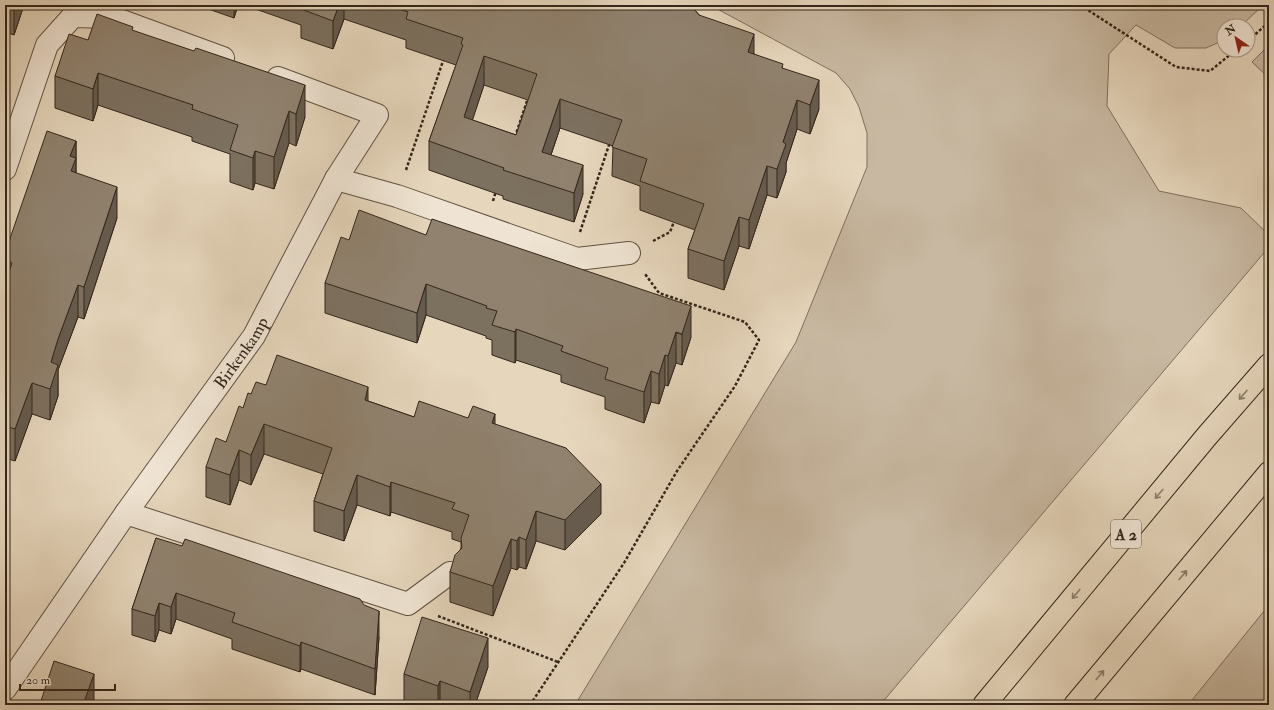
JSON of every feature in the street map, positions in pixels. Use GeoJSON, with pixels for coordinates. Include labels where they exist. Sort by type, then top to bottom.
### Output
{"type":"FeatureCollection","features":[{"type":"Feature","properties":{"kind":"highway","name":"A 2"},"geometry":{"type":"LineString","coordinates":[[984,705],[1202,442],[1269,365]]}},
{"type":"Feature","properties":{"kind":"highway"},"geometry":{"type":"LineString","coordinates":[[1075,705],[1269,473]]}},
{"type":"Feature","properties":{"kind":"street","name":"Birkenkamp"},"geometry":{"type":"LineString","coordinates":[[5,169],[47,45],[73,16],[111,17],[377,115],[336,179],[254,336],[126,514],[5,689]]}},
{"type":"Feature","properties":{"kind":"street"},"geometry":{"type":"LineString","coordinates":[[336,179],[397,196],[577,259],[629,253]]}},
{"type":"Feature","properties":{"kind":"street"},"geometry":{"type":"LineString","coordinates":[[126,514],[408,604],[450,573]]}},
{"type":"Feature","properties":{"kind":"path"},"geometry":{"type":"LineString","coordinates":[[1080,5],[1176,67],[1210,71],[1226,58]]}},
{"type":"Feature","properties":{"kind":"path"},"geometry":{"type":"LineString","coordinates":[[1256,34],[1269,22]]}},
{"type":"Feature","properties":{"kind":"path"},"geometry":{"type":"LineString","coordinates":[[397,196],[444,56]]}},
{"type":"Feature","properties":{"kind":"path"},"geometry":{"type":"LineString","coordinates":[[514,139],[529,96]]}},
{"type":"Feature","properties":{"kind":"path"},"geometry":{"type":"LineString","coordinates":[[571,257],[611,139]]}},
{"type":"Feature","properties":{"kind":"path"},"geometry":{"type":"LineString","coordinates":[[484,226],[497,190]]}},
{"type":"Feature","properties":{"kind":"path"},"geometry":{"type":"LineString","coordinates":[[530,705],[624,563],[677,471],[734,386],[758,340],[745,322],[659,293],[629,253],[670,232],[675,217]]}},
{"type":"Feature","properties":{"kind":"path"},"geometry":{"type":"LineString","coordinates":[[408,604],[559,662]]}},
{"type":"Feature","properties":{"kind":"shaded area"},"geometry":{"type":"Polygon","coordinates":[[[710,5],[1263,5],[1249,18],[1216,18],[1216,44],[1206,48],[1175,48],[1136,25],[1109,54],[1107,106],[1159,191],[1241,208],[1269,235],[1269,247],[880,705],[575,705],[796,342],[867,167],[867,133],[859,107],[850,89],[836,73],[710,5]]]}},
{"type":"Feature","properties":{"kind":"shaded area"},"geometry":{"type":"Polygon","coordinates":[[[1269,45],[1269,78],[1252,62],[1269,45]]]}},
{"type":"Feature","properties":{"kind":"shaded area"},"geometry":{"type":"Polygon","coordinates":[[[1269,605],[1269,705],[1188,705],[1269,605]]]}},
{"type":"Feature","properties":{"kind":"building"},"geometry":{"type":"Polygon","coordinates":[[[303,5],[339,5],[333,21],[301,9],[303,5]]]}},
{"type":"Feature","properties":{"kind":"building"},"geometry":{"type":"Polygon","coordinates":[[[388,5],[691,5],[699,15],[754,34],[748,52],[783,64],[782,68],[819,80],[810,105],[797,100],[783,142],[786,144],[777,169],[767,166],[749,220],[739,217],[724,261],[688,249],[704,204],[640,181],[647,159],[612,147],[622,120],[560,99],[542,152],[583,165],[574,193],[503,170],[504,168],[429,141],[463,45],[461,44],[463,38],[406,19],[408,12],[388,5]],[[484,56],[464,117],[516,135],[537,74],[484,56]]]}},
{"type":"Feature","properties":{"kind":"building"},"geometry":{"type":"Polygon","coordinates":[[[97,14],[133,27],[132,30],[194,51],[196,48],[305,85],[296,114],[289,111],[274,157],[255,151],[253,158],[230,150],[238,125],[192,109],[193,105],[98,73],[93,89],[55,76],[69,34],[88,40],[97,14]]]}},
{"type":"Feature","properties":{"kind":"building"},"geometry":{"type":"Polygon","coordinates":[[[47,131],[76,141],[70,156],[76,158],[71,171],[117,187],[84,287],[78,285],[58,339],[51,362],[58,365],[50,389],[32,383],[15,429],[8,427],[5,436],[5,284],[12,263],[5,260],[5,253],[47,131]]]}},
{"type":"Feature","properties":{"kind":"building"},"geometry":{"type":"Polygon","coordinates":[[[359,210],[426,235],[432,219],[691,306],[682,334],[676,332],[668,356],[665,355],[659,374],[651,371],[644,392],[605,379],[608,368],[561,351],[563,346],[516,329],[515,332],[492,325],[497,311],[426,284],[417,313],[325,283],[341,237],[349,240],[359,210]]]}},
{"type":"Feature","properties":{"kind":"building"},"geometry":{"type":"Polygon","coordinates":[[[277,355],[368,387],[365,400],[414,417],[419,401],[468,418],[473,406],[495,414],[492,423],[566,448],[601,484],[565,520],[536,511],[526,540],[519,537],[517,541],[511,539],[493,586],[450,572],[455,555],[462,548],[461,538],[469,515],[452,509],[455,503],[391,482],[390,487],[357,475],[344,511],[314,501],[332,448],[264,424],[251,455],[239,450],[230,475],[206,467],[216,438],[226,442],[239,406],[243,408],[248,393],[251,394],[256,382],[266,385],[277,355]]]}},
{"type":"Feature","properties":{"kind":"building"},"geometry":{"type":"Polygon","coordinates":[[[156,538],[182,546],[185,539],[360,599],[364,605],[379,611],[375,669],[301,642],[300,646],[232,622],[235,613],[176,593],[171,607],[159,603],[155,616],[132,609],[156,538]]]}},
{"type":"Feature","properties":{"kind":"building"},"geometry":{"type":"Polygon","coordinates":[[[422,617],[488,638],[470,692],[440,681],[438,686],[404,674],[422,617]]]}},
{"type":"Feature","properties":{"kind":"building"},"geometry":{"type":"Polygon","coordinates":[[[54,661],[94,674],[83,705],[36,705],[37,703],[40,704],[54,661]]]}}]}
